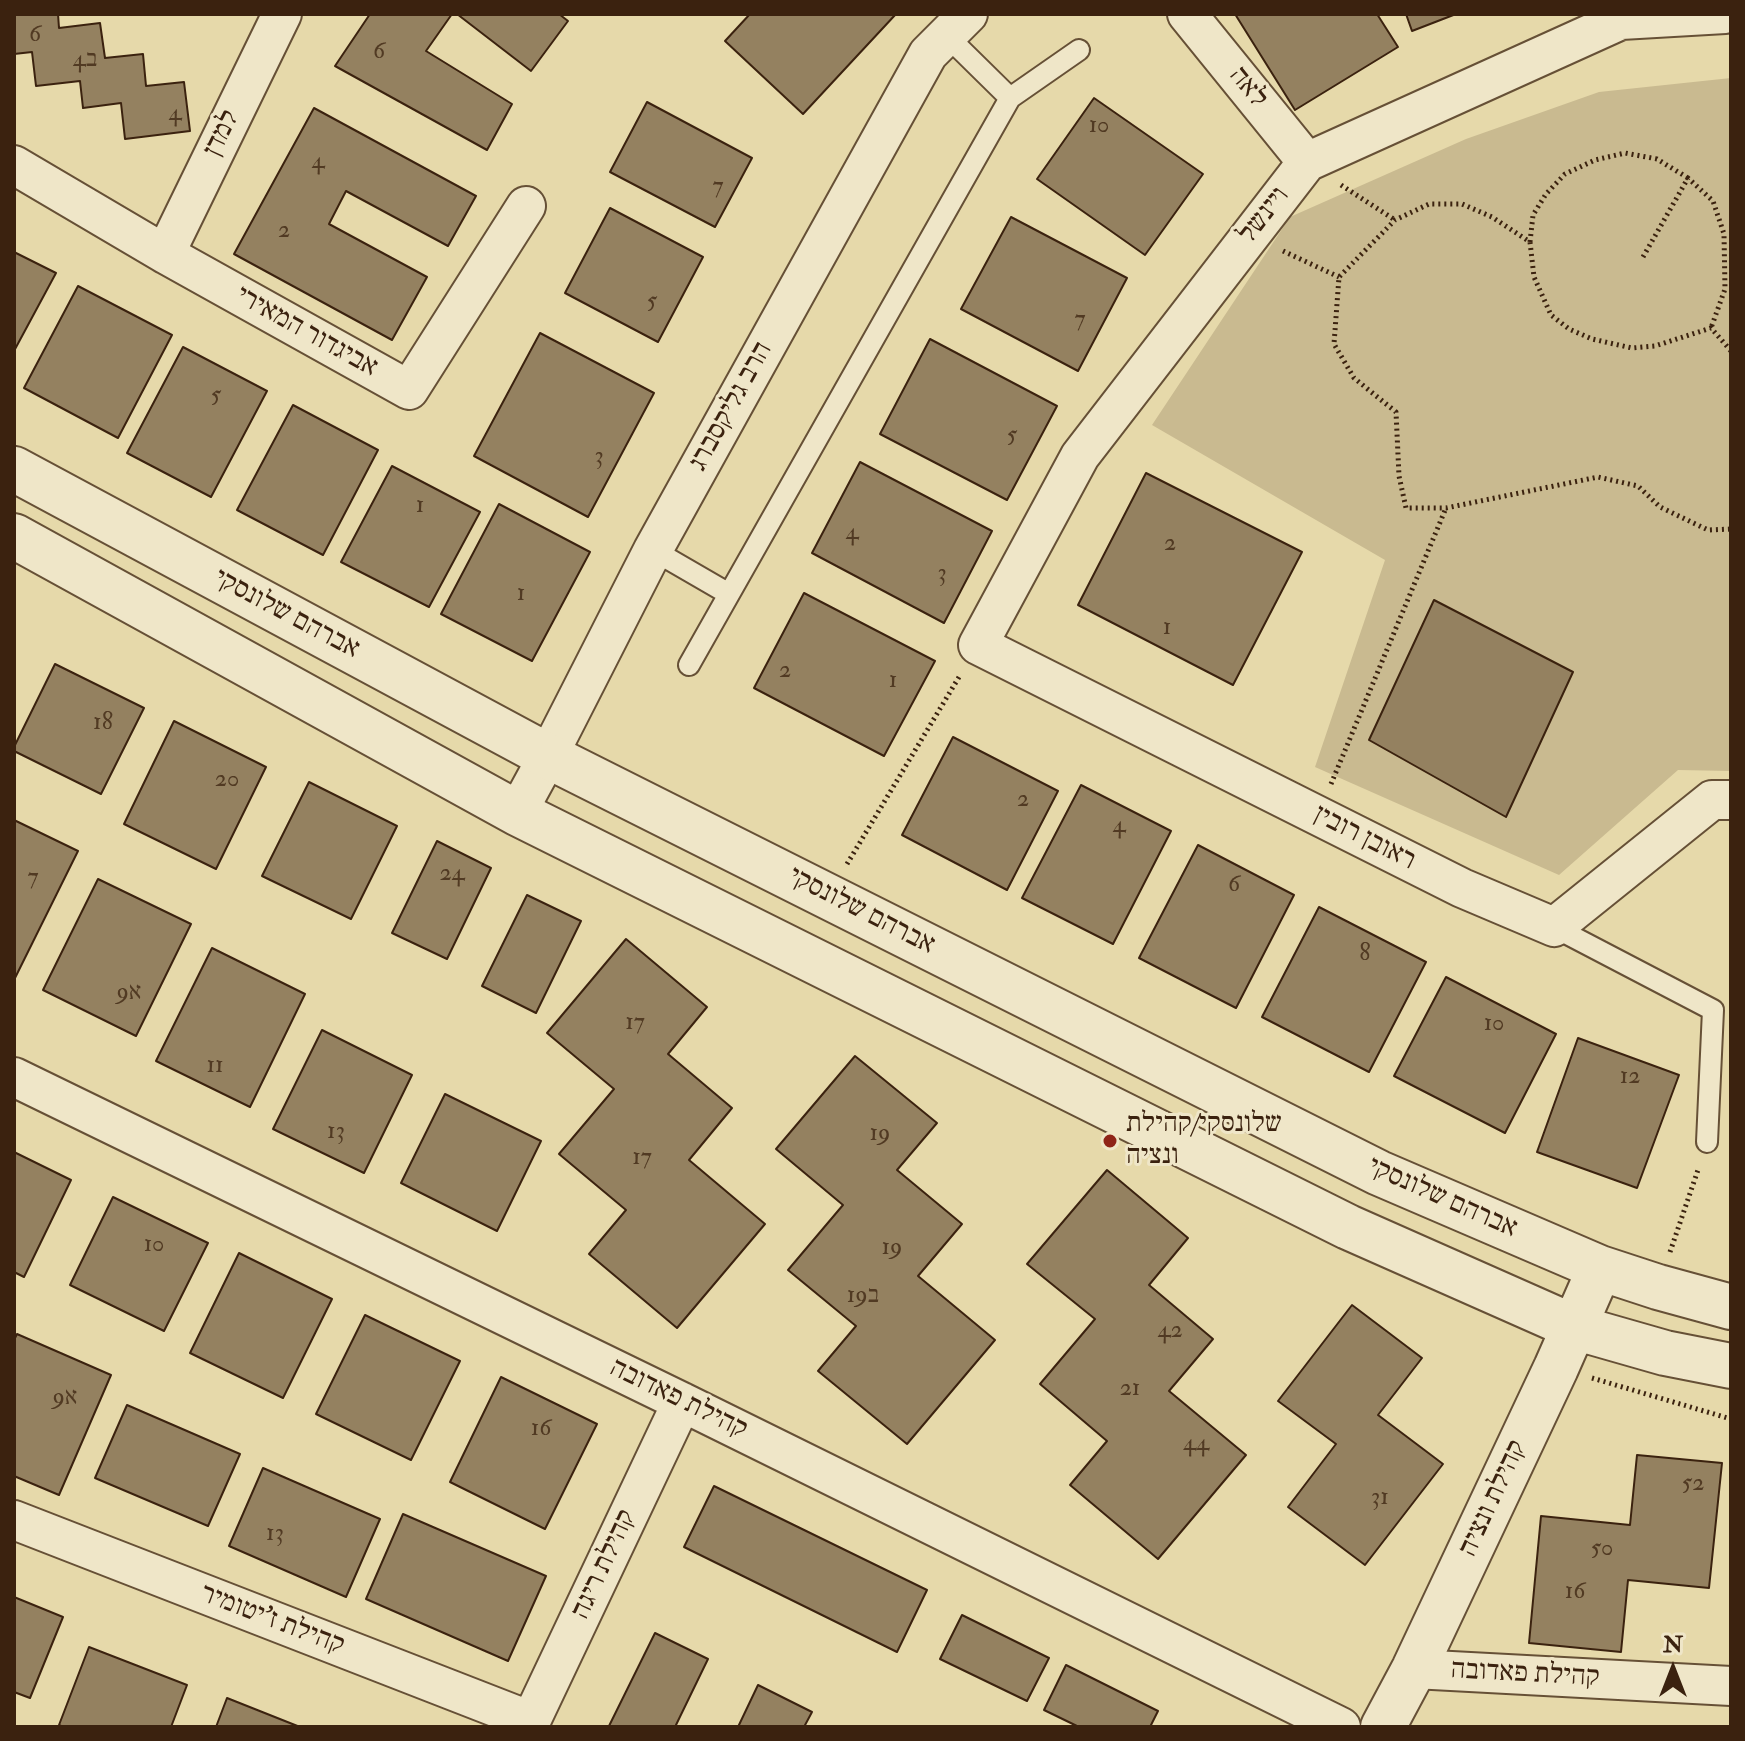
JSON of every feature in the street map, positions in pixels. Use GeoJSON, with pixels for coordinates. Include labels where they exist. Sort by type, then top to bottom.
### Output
{"type":"FeatureCollection","features":[{"type":"Feature","properties":{"kind":"street","name":"למדן"},"geometry":{"type":"LineString","coordinates":[[165,254],[282,14]]}},
{"type":"Feature","properties":{"kind":"street","name":"לאה"},"geometry":{"type":"LineString","coordinates":[[1187,14],[1307,162]]}},
{"type":"Feature","properties":{"kind":"street","name":"ויינשל"},"geometry":{"type":"LineString","coordinates":[[978,645],[1080,456],[1307,162],[1621,20],[1725,14]]}},
{"type":"Feature","properties":{"kind":"street","name":"הרב גליקסברג"},"geometry":{"type":"LineString","coordinates":[[517,813],[653,550],[928,54],[957,25]]}},
{"type":"Feature","properties":{"kind":"street","name":"אביגדור המאירי"},"geometry":{"type":"LineString","coordinates":[[14,165],[165,254],[409,390],[526,206]]}},
{"type":"Feature","properties":{"kind":"street","name":"אברהם שלונסקי"},"geometry":{"type":"LineString","coordinates":[[14,469],[548,756],[1379,1173],[1600,1268],[1731,1307]]}},
{"type":"Feature","properties":{"kind":"street"},"geometry":{"type":"LineString","coordinates":[[14,536],[517,813],[1348,1227],[1574,1327],[1665,1353],[1731,1366]]}},
{"type":"Feature","properties":{"kind":"street","name":"ראובן רובין"},"geometry":{"type":"LineString","coordinates":[[978,645],[1462,888],[1554,927]]}},
{"type":"Feature","properties":{"kind":"street"},"geometry":{"type":"LineString","coordinates":[[1554,927],[1712,800],[1731,800]]}},
{"type":"Feature","properties":{"kind":"street","name":"קהילת פאדובה"},"geometry":{"type":"LineString","coordinates":[[14,1077],[1341,1727]]}},
{"type":"Feature","properties":{"kind":"street","name":"קהילת ונציה"},"geometry":{"type":"LineString","coordinates":[[1383,1727],[1414,1669],[1600,1268]]}},
{"type":"Feature","properties":{"kind":"street","name":"קהילת ריגה"},"geometry":{"type":"LineString","coordinates":[[530,1724],[682,1402]]}},
{"type":"Feature","properties":{"kind":"street","name":"קהילת ז'יטומיר"},"geometry":{"type":"LineString","coordinates":[[14,1520],[530,1724]]}},
{"type":"Feature","properties":{"kind":"street","name":"קהילת פאדובה"},"geometry":{"type":"LineString","coordinates":[[1414,1669],[1731,1686]]}},
{"type":"Feature","properties":{"kind":"lane"},"geometry":{"type":"LineString","coordinates":[[957,25],[1010,98]]}},
{"type":"Feature","properties":{"kind":"lane"},"geometry":{"type":"LineString","coordinates":[[689,665],[1010,98],[1079,50]]}},
{"type":"Feature","properties":{"kind":"lane"},"geometry":{"type":"LineString","coordinates":[[653,550],[729,594]]}},
{"type":"Feature","properties":{"kind":"lane"},"geometry":{"type":"LineString","coordinates":[[1554,927],[1713,1010],[1707,1142]]}},
{"type":"Feature","properties":{"kind":"path"},"geometry":{"type":"LineString","coordinates":[[1625,153],[1657,159],[1688,178],[1713,201],[1724,234],[1725,289],[1711,328],[1655,346],[1632,348],[1592,339],[1569,329],[1551,315],[1534,277],[1530,242],[1533,215],[1546,194],[1565,174],[1595,160],[1625,153]]}},
{"type":"Feature","properties":{"kind":"path"},"geometry":{"type":"LineString","coordinates":[[1307,162],[1395,220]]}},
{"type":"Feature","properties":{"kind":"path"},"geometry":{"type":"LineString","coordinates":[[1643,257],[1688,178]]}},
{"type":"Feature","properties":{"kind":"path"},"geometry":{"type":"LineString","coordinates":[[1530,242],[1492,217],[1462,204],[1429,204],[1395,220],[1339,277],[1334,344],[1354,378],[1396,412],[1399,476],[1406,508],[1446,508],[1598,477],[1638,486],[1660,507],[1708,530],[1731,529]]}},
{"type":"Feature","properties":{"kind":"path"},"geometry":{"type":"LineString","coordinates":[[1250,236],[1339,277]]}},
{"type":"Feature","properties":{"kind":"path"},"geometry":{"type":"LineString","coordinates":[[1711,328],[1731,351]]}},
{"type":"Feature","properties":{"kind":"path"},"geometry":{"type":"LineString","coordinates":[[1317,816],[1446,508]]}},
{"type":"Feature","properties":{"kind":"path"},"geometry":{"type":"LineString","coordinates":[[828,895],[978,645]]}},
{"type":"Feature","properties":{"kind":"path"},"geometry":{"type":"LineString","coordinates":[[1658,1287],[1707,1142]]}},
{"type":"Feature","properties":{"kind":"shaded area"},"geometry":{"type":"Polygon","coordinates":[[[1731,78],[1731,771],[1678,770],[1559,875],[1315,767],[1385,560],[1152,425],[1290,217],[1466,139],[1599,92],[1731,78]]]}},
{"type":"Feature","properties":{"kind":"building"},"geometry":{"type":"Polygon","coordinates":[[[14,14],[58,14],[59,28],[100,23],[105,58],[143,54],[146,86],[184,82],[190,131],[125,139],[121,103],[83,108],[80,81],[36,86],[32,52],[14,54],[14,14]]]}},
{"type":"Feature","properties":{"kind":"building"},"geometry":{"type":"Polygon","coordinates":[[[370,14],[452,14],[426,51],[512,104],[487,150],[335,66],[370,14]]]}},
{"type":"Feature","properties":{"kind":"building"},"geometry":{"type":"Polygon","coordinates":[[[457,14],[559,14],[568,21],[531,71],[457,14]]]}},
{"type":"Feature","properties":{"kind":"building"},"geometry":{"type":"Polygon","coordinates":[[[750,14],[896,14],[803,114],[725,41],[750,14]]]}},
{"type":"Feature","properties":{"kind":"building"},"geometry":{"type":"Polygon","coordinates":[[[1235,14],[1377,14],[1398,47],[1295,110],[1235,14]]]}},
{"type":"Feature","properties":{"kind":"building"},"geometry":{"type":"Polygon","coordinates":[[[1406,14],[1456,14],[1412,31],[1406,14]]]}},
{"type":"Feature","properties":{"kind":"building"},"geometry":{"type":"Polygon","coordinates":[[[1094,98],[1203,174],[1145,255],[1037,179],[1094,98]]]}},
{"type":"Feature","properties":{"kind":"building"},"geometry":{"type":"Polygon","coordinates":[[[647,102],[752,158],[715,227],[610,172],[647,102]]]}},
{"type":"Feature","properties":{"kind":"building"},"geometry":{"type":"Polygon","coordinates":[[[314,108],[476,196],[448,246],[346,191],[329,224],[427,277],[392,340],[234,254],[314,108]]]}},
{"type":"Feature","properties":{"kind":"building"},"geometry":{"type":"Polygon","coordinates":[[[610,208],[703,257],[658,342],[565,293],[610,208]]]}},
{"type":"Feature","properties":{"kind":"building"},"geometry":{"type":"Polygon","coordinates":[[[1011,217],[1127,278],[1078,371],[961,309],[1011,217]]]}},
{"type":"Feature","properties":{"kind":"building"},"geometry":{"type":"Polygon","coordinates":[[[14,252],[56,273],[14,351],[14,252]]]}},
{"type":"Feature","properties":{"kind":"building"},"geometry":{"type":"Polygon","coordinates":[[[78,286],[172,335],[118,438],[24,388],[78,286]]]}},
{"type":"Feature","properties":{"kind":"building"},"geometry":{"type":"Polygon","coordinates":[[[540,333],[654,393],[588,517],[474,456],[540,333]]]}},
{"type":"Feature","properties":{"kind":"building"},"geometry":{"type":"Polygon","coordinates":[[[930,339],[1057,406],[1007,500],[880,434],[930,339]]]}},
{"type":"Feature","properties":{"kind":"building"},"geometry":{"type":"Polygon","coordinates":[[[183,347],[267,391],[211,497],[127,453],[183,347]]]}},
{"type":"Feature","properties":{"kind":"building"},"geometry":{"type":"Polygon","coordinates":[[[293,405],[378,450],[323,555],[237,510],[293,405]]]}},
{"type":"Feature","properties":{"kind":"building"},"geometry":{"type":"Polygon","coordinates":[[[860,462],[992,531],[944,623],[812,553],[860,462]]]}},
{"type":"Feature","properties":{"kind":"building"},"geometry":{"type":"Polygon","coordinates":[[[392,466],[480,512],[429,607],[341,562],[392,466]]]}},
{"type":"Feature","properties":{"kind":"building"},"geometry":{"type":"Polygon","coordinates":[[[1146,473],[1302,552],[1233,685],[1078,605],[1146,473]]]}},
{"type":"Feature","properties":{"kind":"building"},"geometry":{"type":"Polygon","coordinates":[[[499,504],[590,552],[532,661],[441,614],[499,504]]]}},
{"type":"Feature","properties":{"kind":"building"},"geometry":{"type":"Polygon","coordinates":[[[804,593],[935,661],[884,756],[754,688],[804,593]]]}},
{"type":"Feature","properties":{"kind":"building"},"geometry":{"type":"Polygon","coordinates":[[[1434,600],[1573,672],[1506,817],[1369,740],[1434,600]]]}},
{"type":"Feature","properties":{"kind":"building"},"geometry":{"type":"Polygon","coordinates":[[[55,664],[144,708],[101,794],[14,751],[55,664]]]}},
{"type":"Feature","properties":{"kind":"building"},"geometry":{"type":"Polygon","coordinates":[[[174,721],[266,767],[216,869],[124,824],[174,721]]]}},
{"type":"Feature","properties":{"kind":"building"},"geometry":{"type":"Polygon","coordinates":[[[953,737],[1058,791],[1007,890],[902,835],[953,737]]]}},
{"type":"Feature","properties":{"kind":"building"},"geometry":{"type":"Polygon","coordinates":[[[309,782],[397,826],[351,919],[262,876],[309,782]]]}},
{"type":"Feature","properties":{"kind":"building"},"geometry":{"type":"Polygon","coordinates":[[[1081,785],[1171,831],[1113,944],[1022,898],[1081,785]]]}},
{"type":"Feature","properties":{"kind":"building"},"geometry":{"type":"Polygon","coordinates":[[[14,820],[78,851],[14,980],[14,820]]]}},
{"type":"Feature","properties":{"kind":"building"},"geometry":{"type":"Polygon","coordinates":[[[437,841],[491,868],[447,959],[392,933],[437,841]]]}},
{"type":"Feature","properties":{"kind":"building"},"geometry":{"type":"Polygon","coordinates":[[[1198,845],[1294,895],[1236,1008],[1139,958],[1198,845]]]}},
{"type":"Feature","properties":{"kind":"building"},"geometry":{"type":"Polygon","coordinates":[[[98,879],[191,924],[136,1036],[43,990],[98,879]]]}},
{"type":"Feature","properties":{"kind":"building"},"geometry":{"type":"Polygon","coordinates":[[[527,895],[581,921],[536,1013],[482,986],[527,895]]]}},
{"type":"Feature","properties":{"kind":"building"},"geometry":{"type":"Polygon","coordinates":[[[1319,907],[1426,962],[1369,1072],[1262,1017],[1319,907]]]}},
{"type":"Feature","properties":{"kind":"building"},"geometry":{"type":"Polygon","coordinates":[[[626,939],[707,1007],[668,1054],[732,1108],[689,1160],[765,1224],[677,1328],[589,1254],[626,1210],[559,1154],[614,1089],[547,1033],[626,939]]]}},
{"type":"Feature","properties":{"kind":"building"},"geometry":{"type":"Polygon","coordinates":[[[212,948],[305,994],[250,1107],[156,1061],[212,948]]]}},
{"type":"Feature","properties":{"kind":"building"},"geometry":{"type":"Polygon","coordinates":[[[1446,977],[1556,1034],[1505,1133],[1394,1076],[1446,977]]]}},
{"type":"Feature","properties":{"kind":"building"},"geometry":{"type":"Polygon","coordinates":[[[322,1030],[412,1075],[364,1173],[273,1129],[322,1030]]]}},
{"type":"Feature","properties":{"kind":"building"},"geometry":{"type":"Polygon","coordinates":[[[1578,1038],[1679,1075],[1637,1188],[1537,1152],[1578,1038]]]}},
{"type":"Feature","properties":{"kind":"building"},"geometry":{"type":"Polygon","coordinates":[[[855,1056],[937,1123],[897,1170],[962,1224],[918,1276],[995,1340],[907,1444],[818,1371],[856,1326],[788,1270],[843,1205],[776,1149],[855,1056]]]}},
{"type":"Feature","properties":{"kind":"building"},"geometry":{"type":"Polygon","coordinates":[[[445,1094],[541,1141],[497,1231],[401,1183],[445,1094]]]}},
{"type":"Feature","properties":{"kind":"building"},"geometry":{"type":"Polygon","coordinates":[[[14,1152],[71,1180],[24,1277],[14,1272],[14,1152]]]}},
{"type":"Feature","properties":{"kind":"building"},"geometry":{"type":"Polygon","coordinates":[[[1107,1170],[1188,1238],[1149,1285],[1213,1339],[1169,1391],[1246,1455],[1158,1559],[1070,1485],[1107,1441],[1040,1384],[1095,1319],[1027,1264],[1107,1170]]]}},
{"type":"Feature","properties":{"kind":"building"},"geometry":{"type":"Polygon","coordinates":[[[113,1197],[208,1243],[164,1331],[70,1285],[113,1197]]]}},
{"type":"Feature","properties":{"kind":"building"},"geometry":{"type":"Polygon","coordinates":[[[239,1253],[332,1299],[283,1398],[190,1353],[239,1253]]]}},
{"type":"Feature","properties":{"kind":"building"},"geometry":{"type":"Polygon","coordinates":[[[1352,1305],[1422,1358],[1378,1415],[1443,1464],[1365,1565],[1288,1507],[1336,1444],[1278,1401],[1352,1305]]]}},
{"type":"Feature","properties":{"kind":"building"},"geometry":{"type":"Polygon","coordinates":[[[365,1315],[460,1361],[411,1460],[316,1414],[365,1315]]]}},
{"type":"Feature","properties":{"kind":"building"},"geometry":{"type":"Polygon","coordinates":[[[17,1334],[111,1375],[59,1495],[14,1476],[14,1340],[17,1334]]]}},
{"type":"Feature","properties":{"kind":"building"},"geometry":{"type":"Polygon","coordinates":[[[501,1377],[597,1424],[545,1529],[450,1482],[501,1377]]]}},
{"type":"Feature","properties":{"kind":"building"},"geometry":{"type":"Polygon","coordinates":[[[127,1405],[240,1454],[208,1526],[95,1478],[127,1405]]]}},
{"type":"Feature","properties":{"kind":"building"},"geometry":{"type":"Polygon","coordinates":[[[1637,1455],[1722,1463],[1709,1588],[1628,1580],[1621,1652],[1529,1643],[1541,1516],[1630,1525],[1637,1455]]]}},
{"type":"Feature","properties":{"kind":"building"},"geometry":{"type":"Polygon","coordinates":[[[263,1468],[380,1519],[346,1597],[229,1546],[263,1468]]]}},
{"type":"Feature","properties":{"kind":"building"},"geometry":{"type":"Polygon","coordinates":[[[714,1486],[927,1590],[897,1652],[684,1547],[714,1486]]]}},
{"type":"Feature","properties":{"kind":"building"},"geometry":{"type":"Polygon","coordinates":[[[403,1514],[546,1576],[508,1661],[366,1599],[403,1514]]]}},
{"type":"Feature","properties":{"kind":"building"},"geometry":{"type":"Polygon","coordinates":[[[14,1597],[63,1617],[30,1698],[14,1692],[14,1597]]]}},
{"type":"Feature","properties":{"kind":"building"},"geometry":{"type":"Polygon","coordinates":[[[962,1615],[1049,1658],[1027,1701],[940,1659],[962,1615]]]}},
{"type":"Feature","properties":{"kind":"building"},"geometry":{"type":"Polygon","coordinates":[[[655,1633],[708,1659],[675,1727],[611,1727],[609,1726],[655,1633]]]}},
{"type":"Feature","properties":{"kind":"building"},"geometry":{"type":"Polygon","coordinates":[[[89,1647],[187,1685],[171,1727],[59,1725],[89,1647]]]}},
{"type":"Feature","properties":{"kind":"building"},"geometry":{"type":"Polygon","coordinates":[[[1066,1665],[1158,1711],[1150,1727],[1079,1727],[1044,1710],[1066,1665]]]}},
{"type":"Feature","properties":{"kind":"building"},"geometry":{"type":"Polygon","coordinates":[[[758,1685],[812,1712],[804,1727],[738,1727],[758,1685]]]}},
{"type":"Feature","properties":{"kind":"building"},"geometry":{"type":"Polygon","coordinates":[[[227,1698],[300,1727],[216,1727],[227,1698]]]}},
{"type":"Feature","properties":{"kind":"place","name":"שלונסקי/קהילת ונציה"},"geometry":{"type":"Point","coordinates":[1110,1141]}}]}
